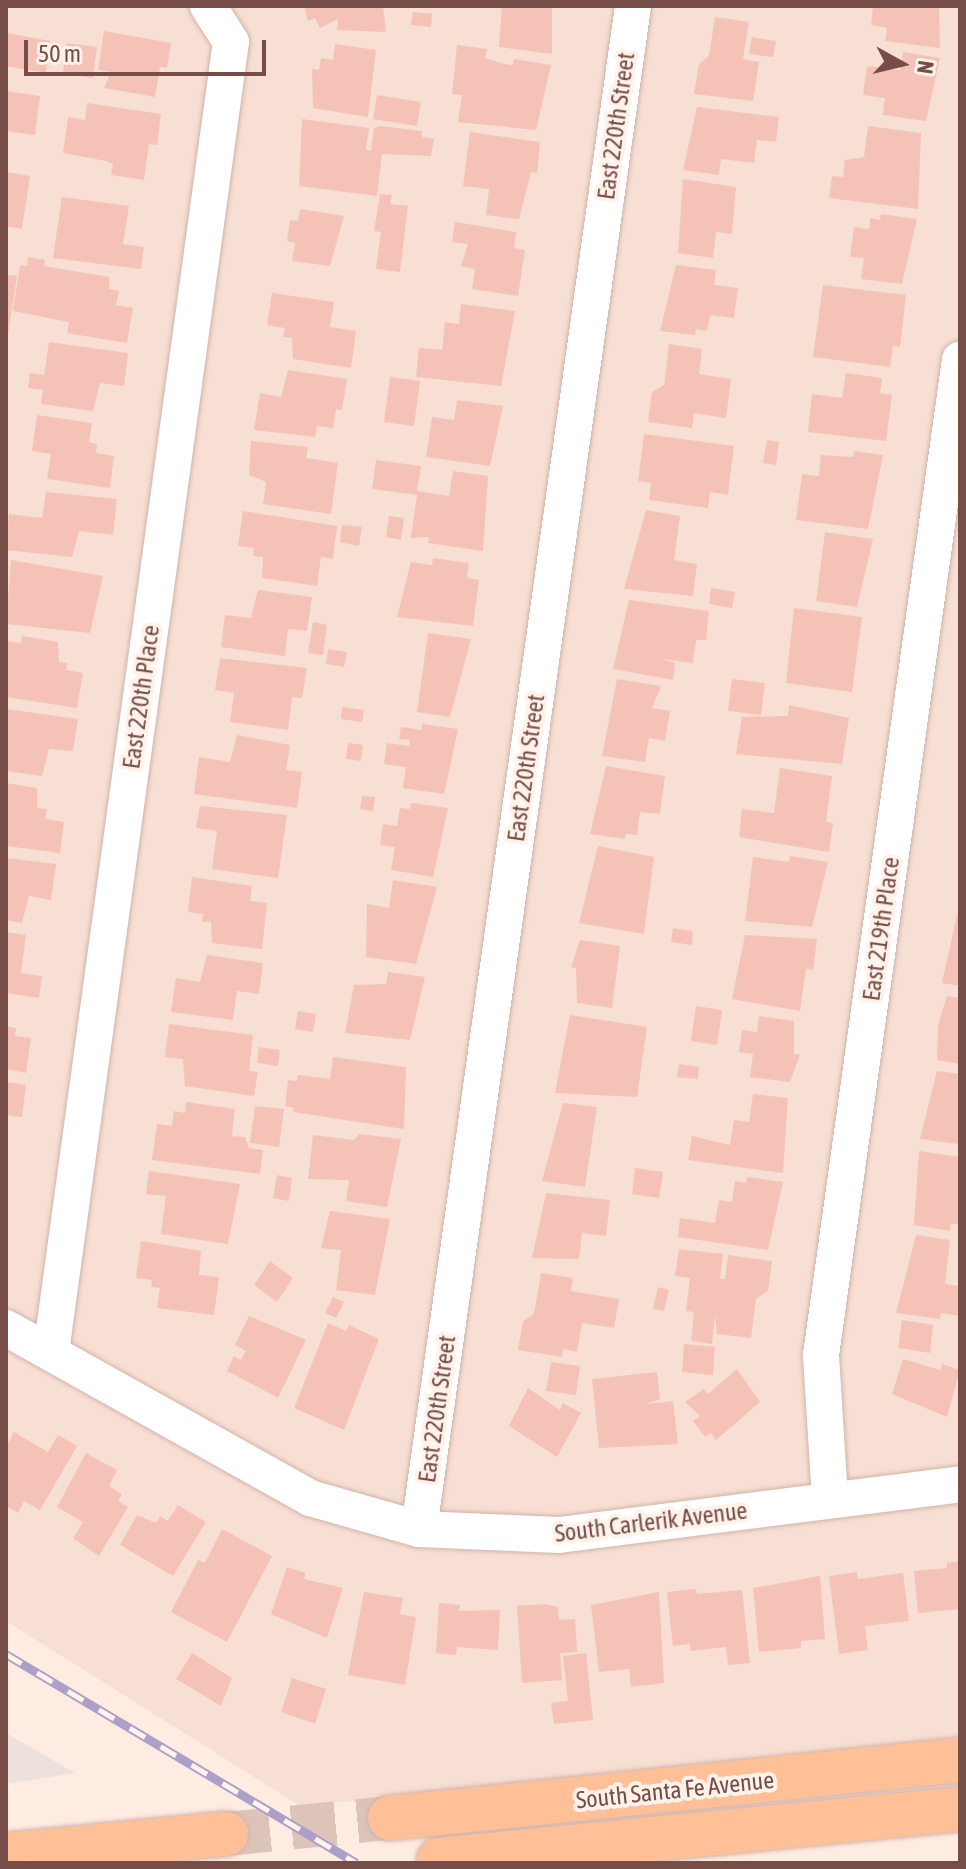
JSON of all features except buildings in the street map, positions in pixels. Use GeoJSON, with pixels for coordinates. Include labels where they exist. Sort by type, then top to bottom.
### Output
{"type":"FeatureCollection","features":[{"type":"Feature","properties":{"kind":"main road","name":"South Santa Fe Avenue"},"geometry":{"type":"LineString","coordinates":[[390,1818],[960,1760]]}},
{"type":"Feature","properties":{"kind":"main road","name":"South Santa Fe Avenue"},"geometry":{"type":"LineString","coordinates":[[439,1860],[960,1809]]}},
{"type":"Feature","properties":{"kind":"main road"},"geometry":{"type":"LineString","coordinates":[[6,1855],[226,1834]]}},
{"type":"Feature","properties":{"kind":"street","name":"East 220th Place"},"geometry":{"type":"LineString","coordinates":[[51,1352],[231,42],[208,6]]}},
{"type":"Feature","properties":{"kind":"street","name":"East 220th Street"},"geometry":{"type":"LineString","coordinates":[[419,1529],[633,6]]}},
{"type":"Feature","properties":{"kind":"street","name":"East 219th Place"},"geometry":{"type":"LineString","coordinates":[[830,1499],[821,1355],[960,360]]}},
{"type":"Feature","properties":{"kind":"street","name":"South Carlerik Avenue"},"geometry":{"type":"LineString","coordinates":[[6,1328],[310,1498],[419,1529],[559,1535],[960,1484]]}},
{"type":"Feature","properties":{"kind":"shaded area"},"geometry":{"type":"Polygon","coordinates":[[[6,6],[960,6],[960,1741],[300,1806],[6,1621],[6,6]]]}},
{"type":"Feature","properties":{"kind":"shaded area"},"geometry":{"type":"Polygon","coordinates":[[[6,1733],[75,1773],[6,1784],[6,1733]]]}},
{"type":"Feature","properties":{"kind":"tunnel"},"geometry":{"type":"LineString","coordinates":[[226,1834],[390,1818]]}},
{"type":"Feature","properties":{"kind":"railway"},"geometry":{"type":"LineString","coordinates":[[6,1654],[356,1863]]}}]}
